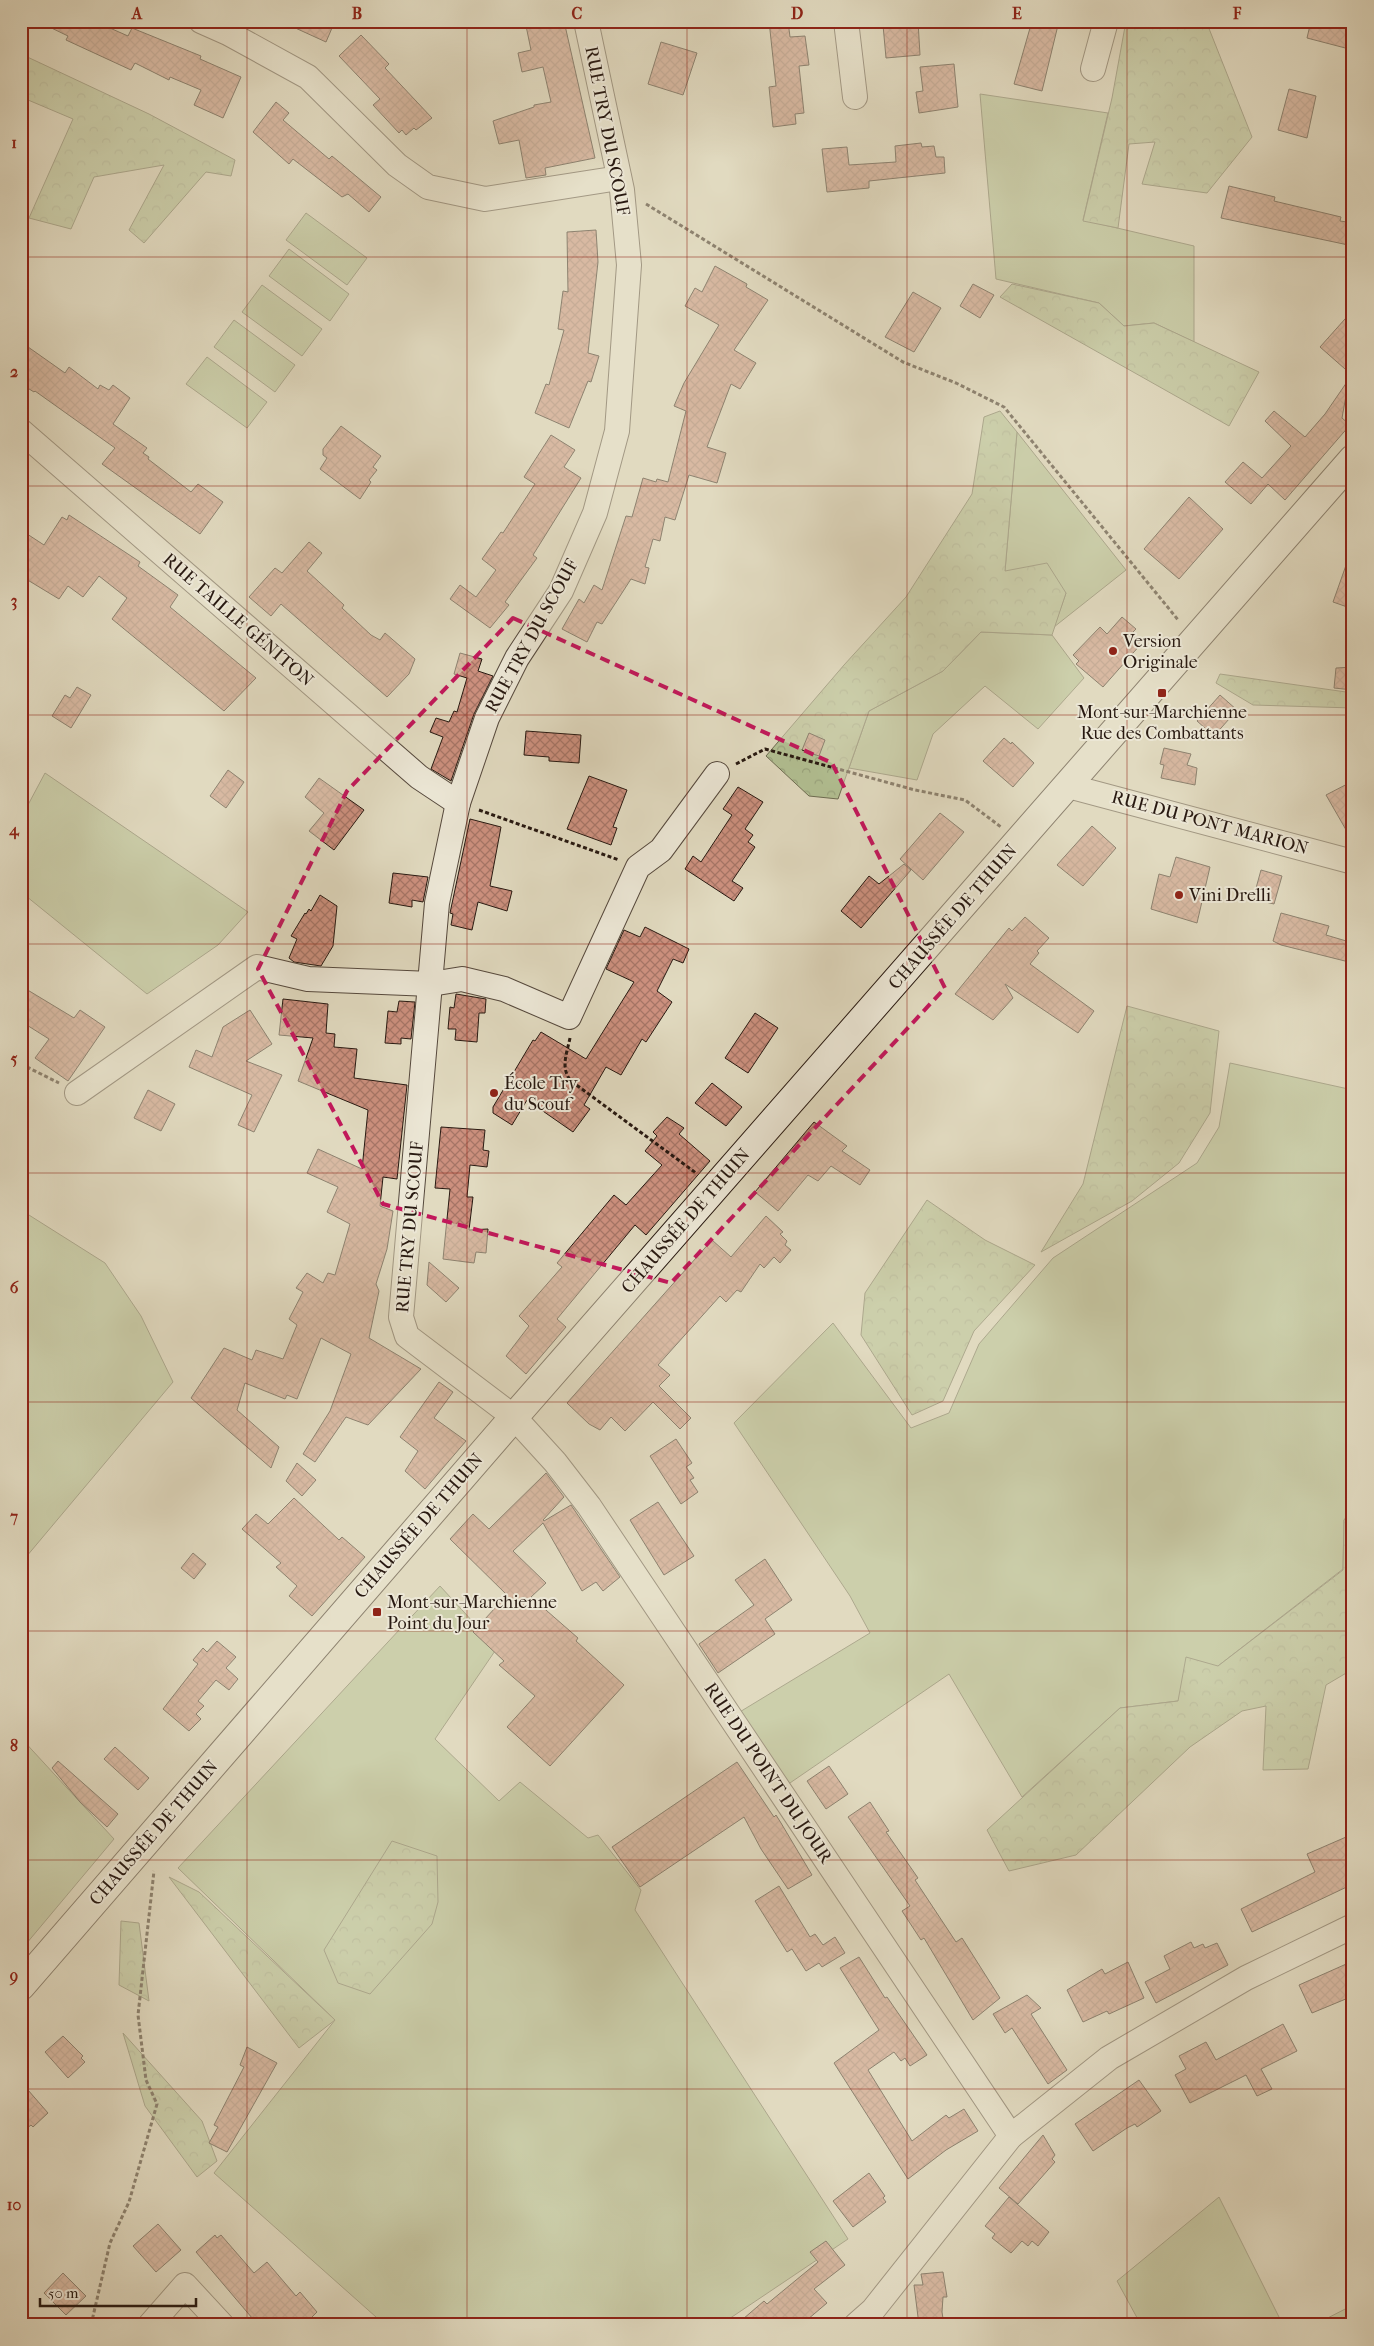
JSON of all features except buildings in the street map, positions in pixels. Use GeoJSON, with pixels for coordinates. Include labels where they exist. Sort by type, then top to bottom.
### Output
{"type":"FeatureCollection","features":[{"type":"Feature","properties":{"kind":"main road","name":"CHAUSSÉE DE THUIN"},"geometry":{"type":"LineString","coordinates":[[21,1986],[514,1417],[1353,459]]}},
{"type":"Feature","properties":{"kind":"street"},"geometry":{"type":"LineString","coordinates":[[201,21],[228,33],[308,77],[397,165],[428,188],[485,199],[620,184]]}},
{"type":"Feature","properties":{"kind":"street","name":"RUE TRY DU SCOUF"},"geometry":{"type":"LineString","coordinates":[[514,1417],[408,1336],[401,1317],[437,903],[458,803],[487,718],[516,658],[561,591],[591,522],[617,431],[629,265],[620,184],[586,21]]}},
{"type":"Feature","properties":{"kind":"street"},"geometry":{"type":"LineString","coordinates":[[846,21],[855,97]]}},
{"type":"Feature","properties":{"kind":"street"},"geometry":{"type":"LineString","coordinates":[[1094,69],[1106,21]]}},
{"type":"Feature","properties":{"kind":"street","name":"RUE TAILLE GÉNITON"},"geometry":{"type":"LineString","coordinates":[[21,431],[419,777],[458,803]]}},
{"type":"Feature","properties":{"kind":"street"},"geometry":{"type":"LineString","coordinates":[[77,1092],[258,967],[308,979],[431,984],[462,979],[504,989],[569,1018],[638,867],[660,850],[717,774]]}},
{"type":"Feature","properties":{"kind":"street","name":"RUE DU PONT MARION"},"geometry":{"type":"LineString","coordinates":[[1068,786],[1353,862]]}},
{"type":"Feature","properties":{"kind":"street","name":"RUE DU POINT DU JOUR"},"geometry":{"type":"LineString","coordinates":[[514,1417],[555,1462],[589,1506],[1011,2136]]}},
{"type":"Feature","properties":{"kind":"street"},"geometry":{"type":"LineString","coordinates":[[872,2320],[1011,2136],[1109,2058],[1246,1978],[1353,1926]]}},
{"type":"Feature","properties":{"kind":"street"},"geometry":{"type":"LineString","coordinates":[[150,2325],[185,2285],[222,2325]]}},
{"type":"Feature","properties":{"kind":"path"},"geometry":{"type":"LineString","coordinates":[[620,184],[903,362],[956,383],[1004,407],[1194,639]]}},
{"type":"Feature","properties":{"kind":"path"},"geometry":{"type":"LineString","coordinates":[[717,774],[765,749],[915,790],[966,800],[1020,841]]}},
{"type":"Feature","properties":{"kind":"path"},"geometry":{"type":"LineString","coordinates":[[458,803],[638,867]]}},
{"type":"Feature","properties":{"kind":"path"},"geometry":{"type":"LineString","coordinates":[[569,1018],[571,1035],[564,1067],[566,1075],[716,1187]]}},
{"type":"Feature","properties":{"kind":"path"},"geometry":{"type":"LineString","coordinates":[[21,1064],[77,1092]]}},
{"type":"Feature","properties":{"kind":"path"},"geometry":{"type":"LineString","coordinates":[[91,2325],[110,2244],[129,2202],[157,2104],[146,2080],[138,2014],[154,1867]]}},
{"type":"Feature","properties":{"kind":"highlighted area"},"geometry":{"type":"Polygon","coordinates":[[[513,618],[832,763],[945,988],[671,1283],[383,1204],[258,969],[347,791],[513,618]]]}},
{"type":"Feature","properties":{"kind":"green space"},"geometry":{"type":"Polygon","coordinates":[[[1126,21],[1206,21],[1252,137],[1207,193],[1142,184],[1155,142],[1129,144],[1118,228],[1083,221],[1112,98],[1126,21]]]}},
{"type":"Feature","properties":{"kind":"green space"},"geometry":{"type":"Polygon","coordinates":[[[21,54],[149,114],[235,160],[231,176],[206,172],[144,243],[129,230],[164,165],[94,177],[71,229],[29,218],[73,119],[21,97],[21,54]]]}},
{"type":"Feature","properties":{"kind":"green space"},"geometry":{"type":"Polygon","coordinates":[[[980,94],[1108,113],[1083,220],[1194,246],[1194,342],[1154,323],[1124,326],[1099,303],[996,279],[980,94]]]}},
{"type":"Feature","properties":{"kind":"green space"},"geometry":{"type":"Polygon","coordinates":[[[306,213],[367,258],[347,285],[286,240],[306,213]]]}},
{"type":"Feature","properties":{"kind":"green space"},"geometry":{"type":"Polygon","coordinates":[[[289,249],[349,294],[330,321],[269,276],[289,249]]]}},
{"type":"Feature","properties":{"kind":"green space"},"geometry":{"type":"Polygon","coordinates":[[[1012,284],[1099,303],[1124,326],[1154,323],[1259,372],[1229,426],[1000,297],[1012,284]]]}},
{"type":"Feature","properties":{"kind":"green space"},"geometry":{"type":"Polygon","coordinates":[[[262,285],[322,329],[302,356],[242,312],[262,285]]]}},
{"type":"Feature","properties":{"kind":"green space"},"geometry":{"type":"Polygon","coordinates":[[[234,320],[295,365],[275,392],[214,347],[234,320]]]}},
{"type":"Feature","properties":{"kind":"green space"},"geometry":{"type":"Polygon","coordinates":[[[207,357],[267,402],[247,428],[186,384],[207,357]]]}},
{"type":"Feature","properties":{"kind":"green space"},"geometry":{"type":"Polygon","coordinates":[[[1000,411],[1017,432],[1005,571],[1047,563],[1066,593],[1052,635],[981,632],[943,671],[869,711],[838,799],[809,796],[766,756],[844,665],[906,597],[972,494],[984,417],[1000,411]]]}},
{"type":"Feature","properties":{"kind":"green space"},"geometry":{"type":"Polygon","coordinates":[[[1017,432],[1126,570],[1054,627],[1066,593],[1005,571],[1017,432]]]}},
{"type":"Feature","properties":{"kind":"green space"},"geometry":{"type":"Polygon","coordinates":[[[981,632],[1052,635],[1084,678],[1038,729],[985,686],[933,734],[917,780],[849,768],[869,711],[943,671],[981,632]]]}},
{"type":"Feature","properties":{"kind":"green space"},"geometry":{"type":"Polygon","coordinates":[[[1220,674],[1353,693],[1353,708],[1253,705],[1216,683],[1220,674]]]}},
{"type":"Feature","properties":{"kind":"green space"},"geometry":{"type":"Polygon","coordinates":[[[45,773],[248,912],[218,945],[147,994],[21,892],[21,818],[45,773]]]}},
{"type":"Feature","properties":{"kind":"green space"},"geometry":{"type":"Polygon","coordinates":[[[1127,1006],[1219,1031],[1210,1113],[1179,1163],[1132,1201],[1041,1252],[1083,1184],[1127,1006]]]}},
{"type":"Feature","properties":{"kind":"green space"},"geometry":{"type":"Polygon","coordinates":[[[1230,1063],[1353,1090],[1353,1509],[1344,1520],[1343,1569],[1218,1666],[1178,1701],[1120,1708],[1022,1797],[949,1674],[787,1785],[738,1713],[870,1633],[850,1596],[734,1423],[833,1323],[911,1428],[949,1413],[979,1344],[1053,1258],[1197,1163],[1219,1127],[1230,1063]]]}},
{"type":"Feature","properties":{"kind":"green space"},"geometry":{"type":"Polygon","coordinates":[[[927,1200],[985,1240],[1035,1265],[974,1331],[943,1401],[912,1415],[861,1335],[865,1293],[927,1200]]]}},
{"type":"Feature","properties":{"kind":"green space"},"geometry":{"type":"Polygon","coordinates":[[[21,1210],[105,1263],[141,1316],[173,1382],[21,1563],[21,1210]]]}},
{"type":"Feature","properties":{"kind":"green space"},"geometry":{"type":"Polygon","coordinates":[[[1353,1509],[1353,1669],[1326,1685],[1308,1769],[1263,1770],[1266,1706],[1242,1711],[1190,1747],[1076,1855],[1009,1871],[987,1830],[1120,1708],[1178,1701],[1186,1657],[1218,1666],[1343,1570],[1344,1520],[1353,1509]]]}},
{"type":"Feature","properties":{"kind":"green space"},"geometry":{"type":"Polygon","coordinates":[[[440,1586],[497,1648],[435,1739],[499,1801],[520,1782],[588,1838],[598,1835],[641,1890],[635,1910],[848,2239],[720,2325],[385,2325],[214,2173],[335,2020],[178,1868],[440,1586]]]}},
{"type":"Feature","properties":{"kind":"green space"},"geometry":{"type":"Polygon","coordinates":[[[21,1738],[114,1839],[21,1950],[21,1738]]]}},
{"type":"Feature","properties":{"kind":"green space"},"geometry":{"type":"Polygon","coordinates":[[[392,1841],[437,1856],[438,1902],[432,1924],[370,1994],[338,1983],[324,1950],[392,1841]]]}},
{"type":"Feature","properties":{"kind":"green space"},"geometry":{"type":"Polygon","coordinates":[[[169,1877],[199,1892],[335,2020],[299,2048],[169,1877]]]}},
{"type":"Feature","properties":{"kind":"green space"},"geometry":{"type":"Polygon","coordinates":[[[121,1921],[139,1923],[149,2001],[119,1985],[121,1921]]]}},
{"type":"Feature","properties":{"kind":"green space"},"geometry":{"type":"Polygon","coordinates":[[[123,2033],[202,2121],[217,2161],[197,2177],[145,2106],[123,2033]]]}},
{"type":"Feature","properties":{"kind":"green space"},"geometry":{"type":"Polygon","coordinates":[[[1219,2197],[1283,2325],[1141,2325],[1117,2281],[1219,2197]]]}},
{"type":"Feature","properties":{"kind":"green space"},"geometry":{"type":"Polygon","coordinates":[[[1353,2305],[1353,2325],[1314,2325],[1353,2305]]]}},
{"type":"Feature","properties":{"kind":"place","name":"Version Originale"},"geometry":{"type":"Point","coordinates":[1113,651]}},
{"type":"Feature","properties":{"kind":"place","name":"Mont-sur-Marchienne Rue des Combattants"},"geometry":{"type":"Point","coordinates":[1162,693]}},
{"type":"Feature","properties":{"kind":"place","name":"Vini Drelli"},"geometry":{"type":"Point","coordinates":[1179,895]}},
{"type":"Feature","properties":{"kind":"place","name":"École Try du Scouf"},"geometry":{"type":"Point","coordinates":[494,1093]}},
{"type":"Feature","properties":{"kind":"place","name":"Mont-sur-Marchienne Point du Jour"},"geometry":{"type":"Point","coordinates":[377,1612]}}]}
